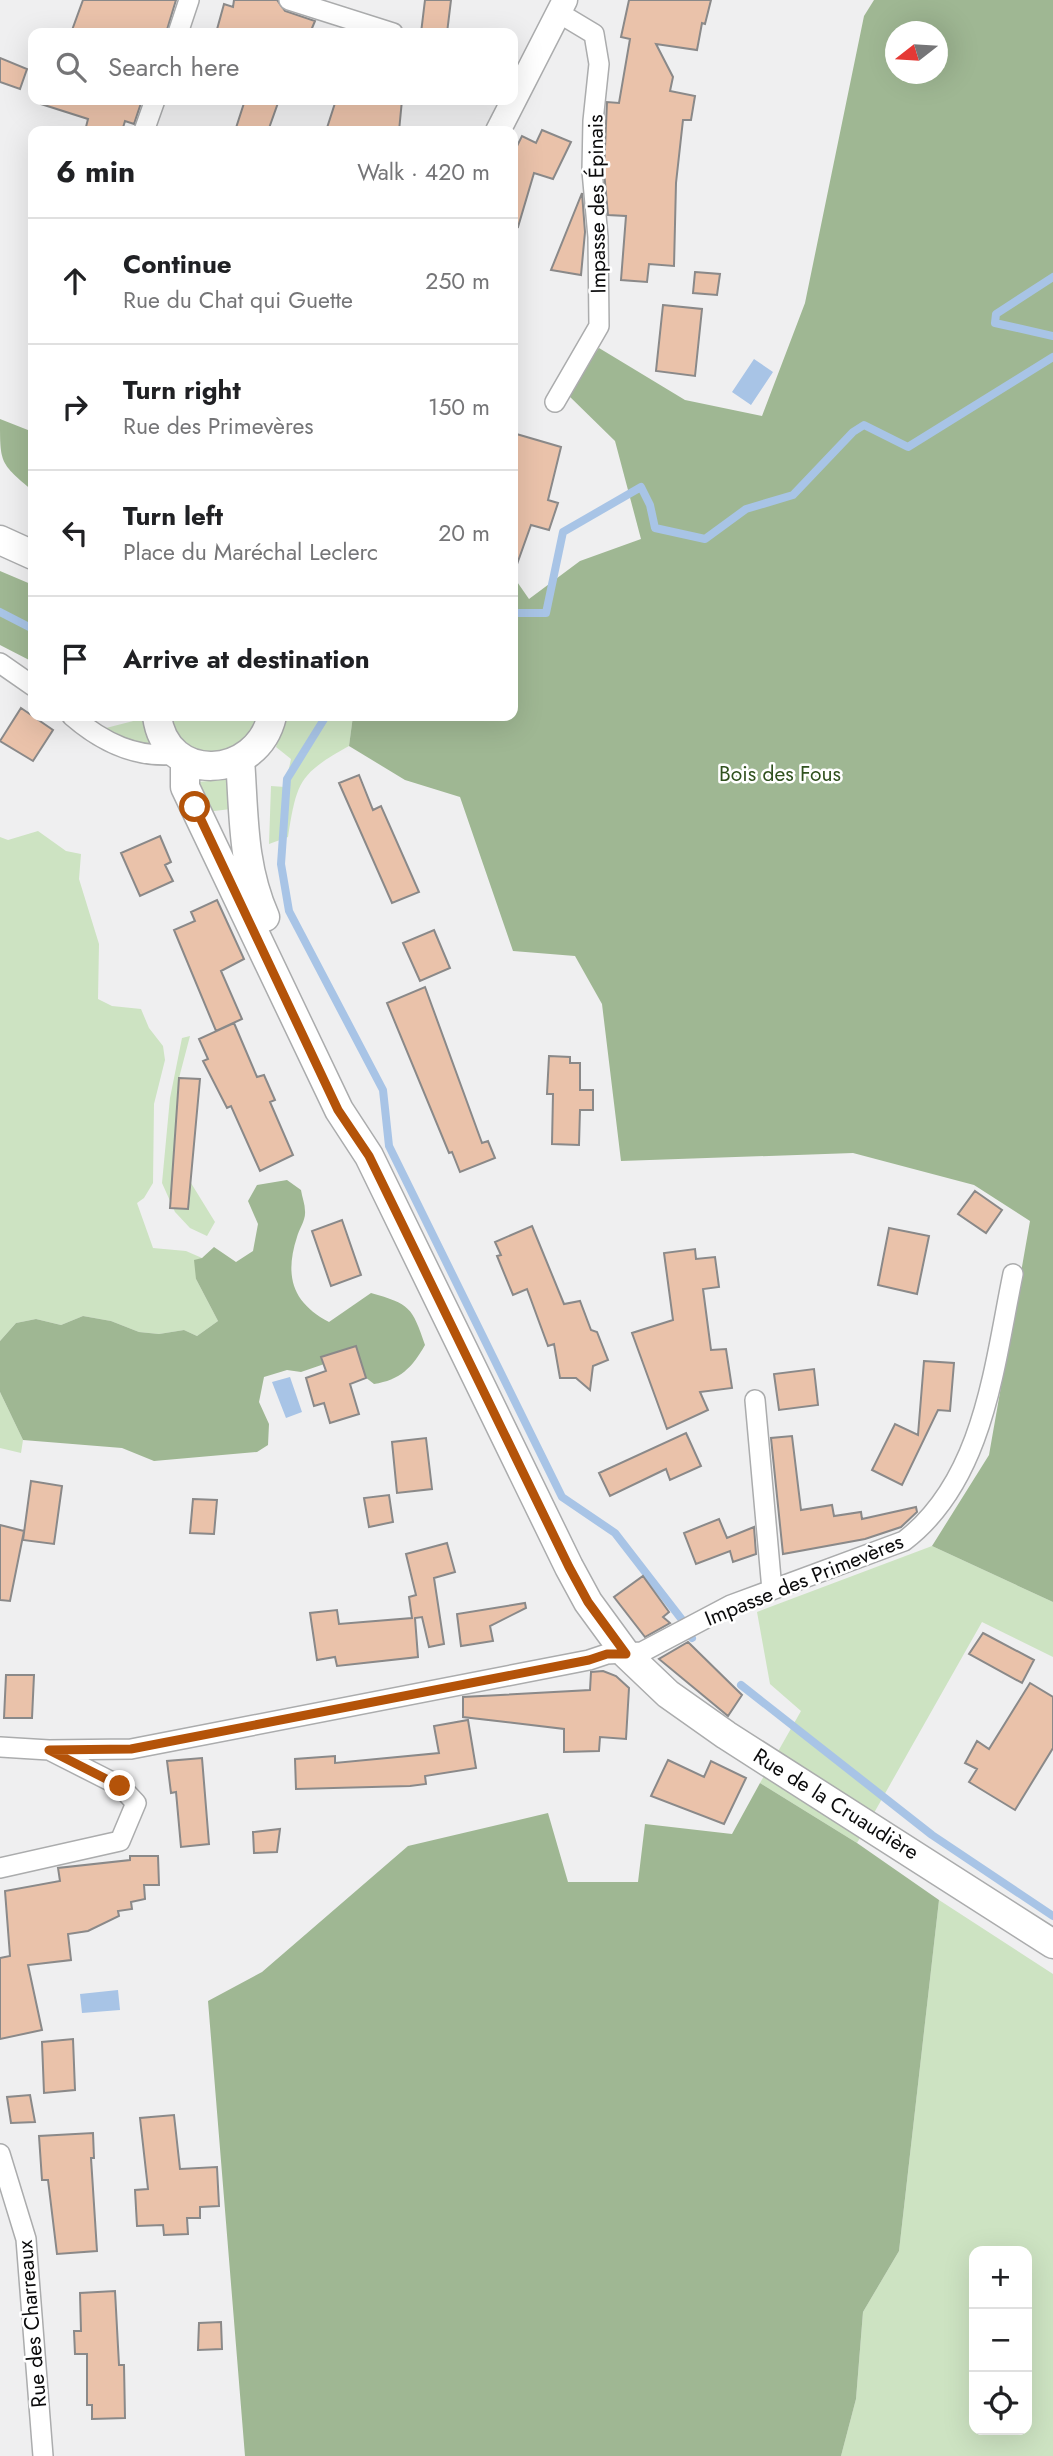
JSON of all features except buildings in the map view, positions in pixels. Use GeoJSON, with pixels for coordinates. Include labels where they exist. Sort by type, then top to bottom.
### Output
{"type":"FeatureCollection","features":[{"type":"Feature","properties":{"kind":"main road"},"geometry":{"type":"LineString","coordinates":[[0,540],[28,553]]}},
{"type":"Feature","properties":{"kind":"main road"},"geometry":{"type":"LineString","coordinates":[[159,721],[164,738],[182,757],[207,766],[225,766],[256,749],[268,734],[271,721]]}},
{"type":"Feature","properties":{"kind":"main road"},"geometry":{"type":"LineString","coordinates":[[182,757],[185,787],[338,1110],[361,1141]]}},
{"type":"Feature","properties":{"kind":"main road"},"geometry":{"type":"LineString","coordinates":[[240,759],[245,856],[253,889],[349,1105],[361,1141]]}},
{"type":"Feature","properties":{"kind":"main road","name":"Rue de la Cruaudière"},"geometry":{"type":"LineString","coordinates":[[361,1141],[569,1567],[588,1602],[626,1654],[668,1694],[726,1735],[1053,1944]]}},
{"type":"Feature","properties":{"kind":"street"},"geometry":{"type":"LineString","coordinates":[[180,28],[189,0]]}},
{"type":"Feature","properties":{"kind":"street"},"geometry":{"type":"LineString","coordinates":[[289,0],[377,28]]}},
{"type":"Feature","properties":{"kind":"street"},"geometry":{"type":"LineString","coordinates":[[518,80],[562,7]]}},
{"type":"Feature","properties":{"kind":"street","name":"Impasse des Épinais"},"geometry":{"type":"LineString","coordinates":[[555,402],[599,326],[598,237],[592,159],[599,64],[594,34],[562,7]]}},
{"type":"Feature","properties":{"kind":"street"},"geometry":{"type":"LineString","coordinates":[[146,126],[153,105]]}},
{"type":"Feature","properties":{"kind":"street"},"geometry":{"type":"LineString","coordinates":[[500,126],[508,105]]}},
{"type":"Feature","properties":{"kind":"street"},"geometry":{"type":"LineString","coordinates":[[0,663],[28,683]]}},
{"type":"Feature","properties":{"kind":"street"},"geometry":{"type":"LineString","coordinates":[[80,721],[119,747],[143,755],[182,757]]}},
{"type":"Feature","properties":{"kind":"street","name":"Impasse des Primevères"},"geometry":{"type":"LineString","coordinates":[[0,1747],[49,1750],[131,1749],[589,1660],[607,1654],[642,1652],[731,1605],[904,1541],[917,1532],[963,1472],[986,1403],[1013,1274]]}},
{"type":"Feature","properties":{"kind":"street"},"geometry":{"type":"LineString","coordinates":[[755,1400],[772,1590]]}},
{"type":"Feature","properties":{"kind":"street"},"geometry":{"type":"LineString","coordinates":[[0,1868],[120,1840],[135,1803],[120,1786],[49,1750]]}},
{"type":"Feature","properties":{"kind":"street","name":"Rue des Charreaux"},"geometry":{"type":"LineString","coordinates":[[0,2154],[26,2239],[43,2456]]}},
{"type":"Feature","properties":{"kind":"green space","name":"Bois des Fous"},"geometry":{"type":"Polygon","coordinates":[[[874,0],[1053,0],[1053,1602],[932,1546],[989,1455],[1030,1221],[974,1185],[853,1153],[621,1161],[602,1004],[575,956],[513,951],[460,797],[405,780],[349,746],[352,721],[518,721],[518,583],[529,599],[580,561],[641,539],[615,441],[566,393],[599,348],[685,400],[762,416],[805,303],[864,16],[874,0]]]}},
{"type":"Feature","properties":{"kind":"green space"},"geometry":{"type":"Polygon","coordinates":[[[0,419],[28,430],[28,487],[8,468],[1,445],[0,419]]]}},
{"type":"Feature","properties":{"kind":"green space"},"geometry":{"type":"Polygon","coordinates":[[[0,571],[28,583],[28,659],[0,645],[0,571]]]}},
{"type":"Feature","properties":{"kind":"green space"},"geometry":{"type":"Polygon","coordinates":[[[133,721],[146,721],[153,742],[125,742],[106,728],[133,721]]]}},
{"type":"Feature","properties":{"kind":"green space"},"geometry":{"type":"Polygon","coordinates":[[[171,721],[255,721],[238,743],[226,751],[213,753],[200,751],[177,733],[171,721]]]}},
{"type":"Feature","properties":{"kind":"green space"},"geometry":{"type":"Polygon","coordinates":[[[284,721],[352,721],[349,746],[320,764],[303,781],[294,803],[288,837],[269,844],[271,786],[285,787],[291,759],[276,747],[284,721]]]}},
{"type":"Feature","properties":{"kind":"green space"},"geometry":{"type":"Polygon","coordinates":[[[229,779],[231,809],[206,812],[198,782],[229,779]]]}},
{"type":"Feature","properties":{"kind":"green space"},"geometry":{"type":"Polygon","coordinates":[[[38,831],[66,851],[81,854],[79,879],[99,944],[98,999],[112,1006],[141,1009],[149,1028],[163,1046],[165,1060],[154,1104],[153,1183],[144,1198],[137,1203],[153,1248],[186,1251],[202,1258],[196,1279],[218,1321],[197,1336],[184,1330],[159,1334],[139,1332],[111,1321],[83,1316],[61,1325],[36,1319],[16,1323],[0,1341],[0,837],[8,840],[38,831]]]}},
{"type":"Feature","properties":{"kind":"green space"},"geometry":{"type":"Polygon","coordinates":[[[190,1036],[179,1078],[172,1183],[191,1183],[215,1222],[207,1236],[190,1228],[175,1212],[162,1183],[170,1098],[182,1038],[190,1036]]]}},
{"type":"Feature","properties":{"kind":"green space"},"geometry":{"type":"Polygon","coordinates":[[[287,1180],[301,1190],[305,1208],[291,1264],[295,1287],[300,1297],[317,1315],[329,1322],[371,1293],[402,1304],[417,1322],[425,1345],[404,1372],[374,1384],[346,1362],[333,1361],[301,1372],[287,1370],[264,1377],[259,1402],[269,1424],[268,1445],[257,1452],[154,1461],[122,1448],[23,1440],[0,1392],[0,1341],[16,1323],[36,1319],[61,1325],[83,1316],[111,1321],[139,1332],[159,1334],[184,1330],[197,1336],[218,1321],[196,1279],[194,1260],[202,1258],[214,1247],[236,1262],[253,1251],[258,1224],[248,1201],[257,1185],[287,1180]]]}},
{"type":"Feature","properties":{"kind":"green space"},"geometry":{"type":"Polygon","coordinates":[[[0,1392],[23,1440],[21,1453],[0,1448],[0,1392]]]}},
{"type":"Feature","properties":{"kind":"green space"},"geometry":{"type":"Polygon","coordinates":[[[932,1546],[1053,1602],[1053,1657],[982,1622],[857,1843],[760,1783],[801,1711],[770,1684],[757,1612],[932,1546]]]}},
{"type":"Feature","properties":{"kind":"green space"},"geometry":{"type":"Polygon","coordinates":[[[760,1783],[857,1843],[939,1900],[899,2251],[863,2312],[856,2399],[841,2456],[245,2456],[208,2001],[262,1972],[408,1846],[548,1813],[568,1882],[638,1882],[645,1824],[732,1834],[760,1783]]]}},
{"type":"Feature","properties":{"kind":"green space"},"geometry":{"type":"Polygon","coordinates":[[[939,1900],[1053,1974],[1053,2456],[841,2456],[856,2399],[863,2312],[899,2251],[939,1900]]]}},
{"type":"Feature","properties":{"kind":"water"},"geometry":{"type":"Polygon","coordinates":[[[754,359],[773,372],[751,405],[732,392],[754,359]]]}},
{"type":"Feature","properties":{"kind":"water"},"geometry":{"type":"Polygon","coordinates":[[[290,1377],[302,1412],[286,1418],[272,1382],[290,1377]]]}},
{"type":"Feature","properties":{"kind":"water"},"geometry":{"type":"Polygon","coordinates":[[[118,1990],[120,2010],[82,2013],[80,1994],[118,1990]]]}},
{"type":"Feature","properties":{"kind":"waterway"},"geometry":{"type":"LineString","coordinates":[[1053,277],[996,314],[995,323],[1053,336]]}},
{"type":"Feature","properties":{"kind":"waterway"},"geometry":{"type":"LineString","coordinates":[[518,613],[546,613],[563,532],[641,487],[650,505],[655,528],[705,539],[746,509],[793,495],[853,432],[864,425],[908,447],[1053,357]]}},
{"type":"Feature","properties":{"kind":"waterway"},"geometry":{"type":"LineString","coordinates":[[0,612],[28,626]]}},
{"type":"Feature","properties":{"kind":"waterway"},"geometry":{"type":"LineString","coordinates":[[323,721],[287,779],[281,864],[289,911],[383,1090],[389,1146],[562,1497],[615,1533],[683,1621],[692,1638]]}},
{"type":"Feature","properties":{"kind":"waterway"},"geometry":{"type":"LineString","coordinates":[[741,1685],[932,1835],[1053,1916]]}},
{"type":"Feature","properties":{"kind":"route"},"geometry":{"type":"LineString","coordinates":[[120,1786],[49,1750],[131,1749],[589,1660],[607,1654],[626,1654],[588,1602],[569,1567],[369,1156],[338,1110],[195,807]]}}]}
